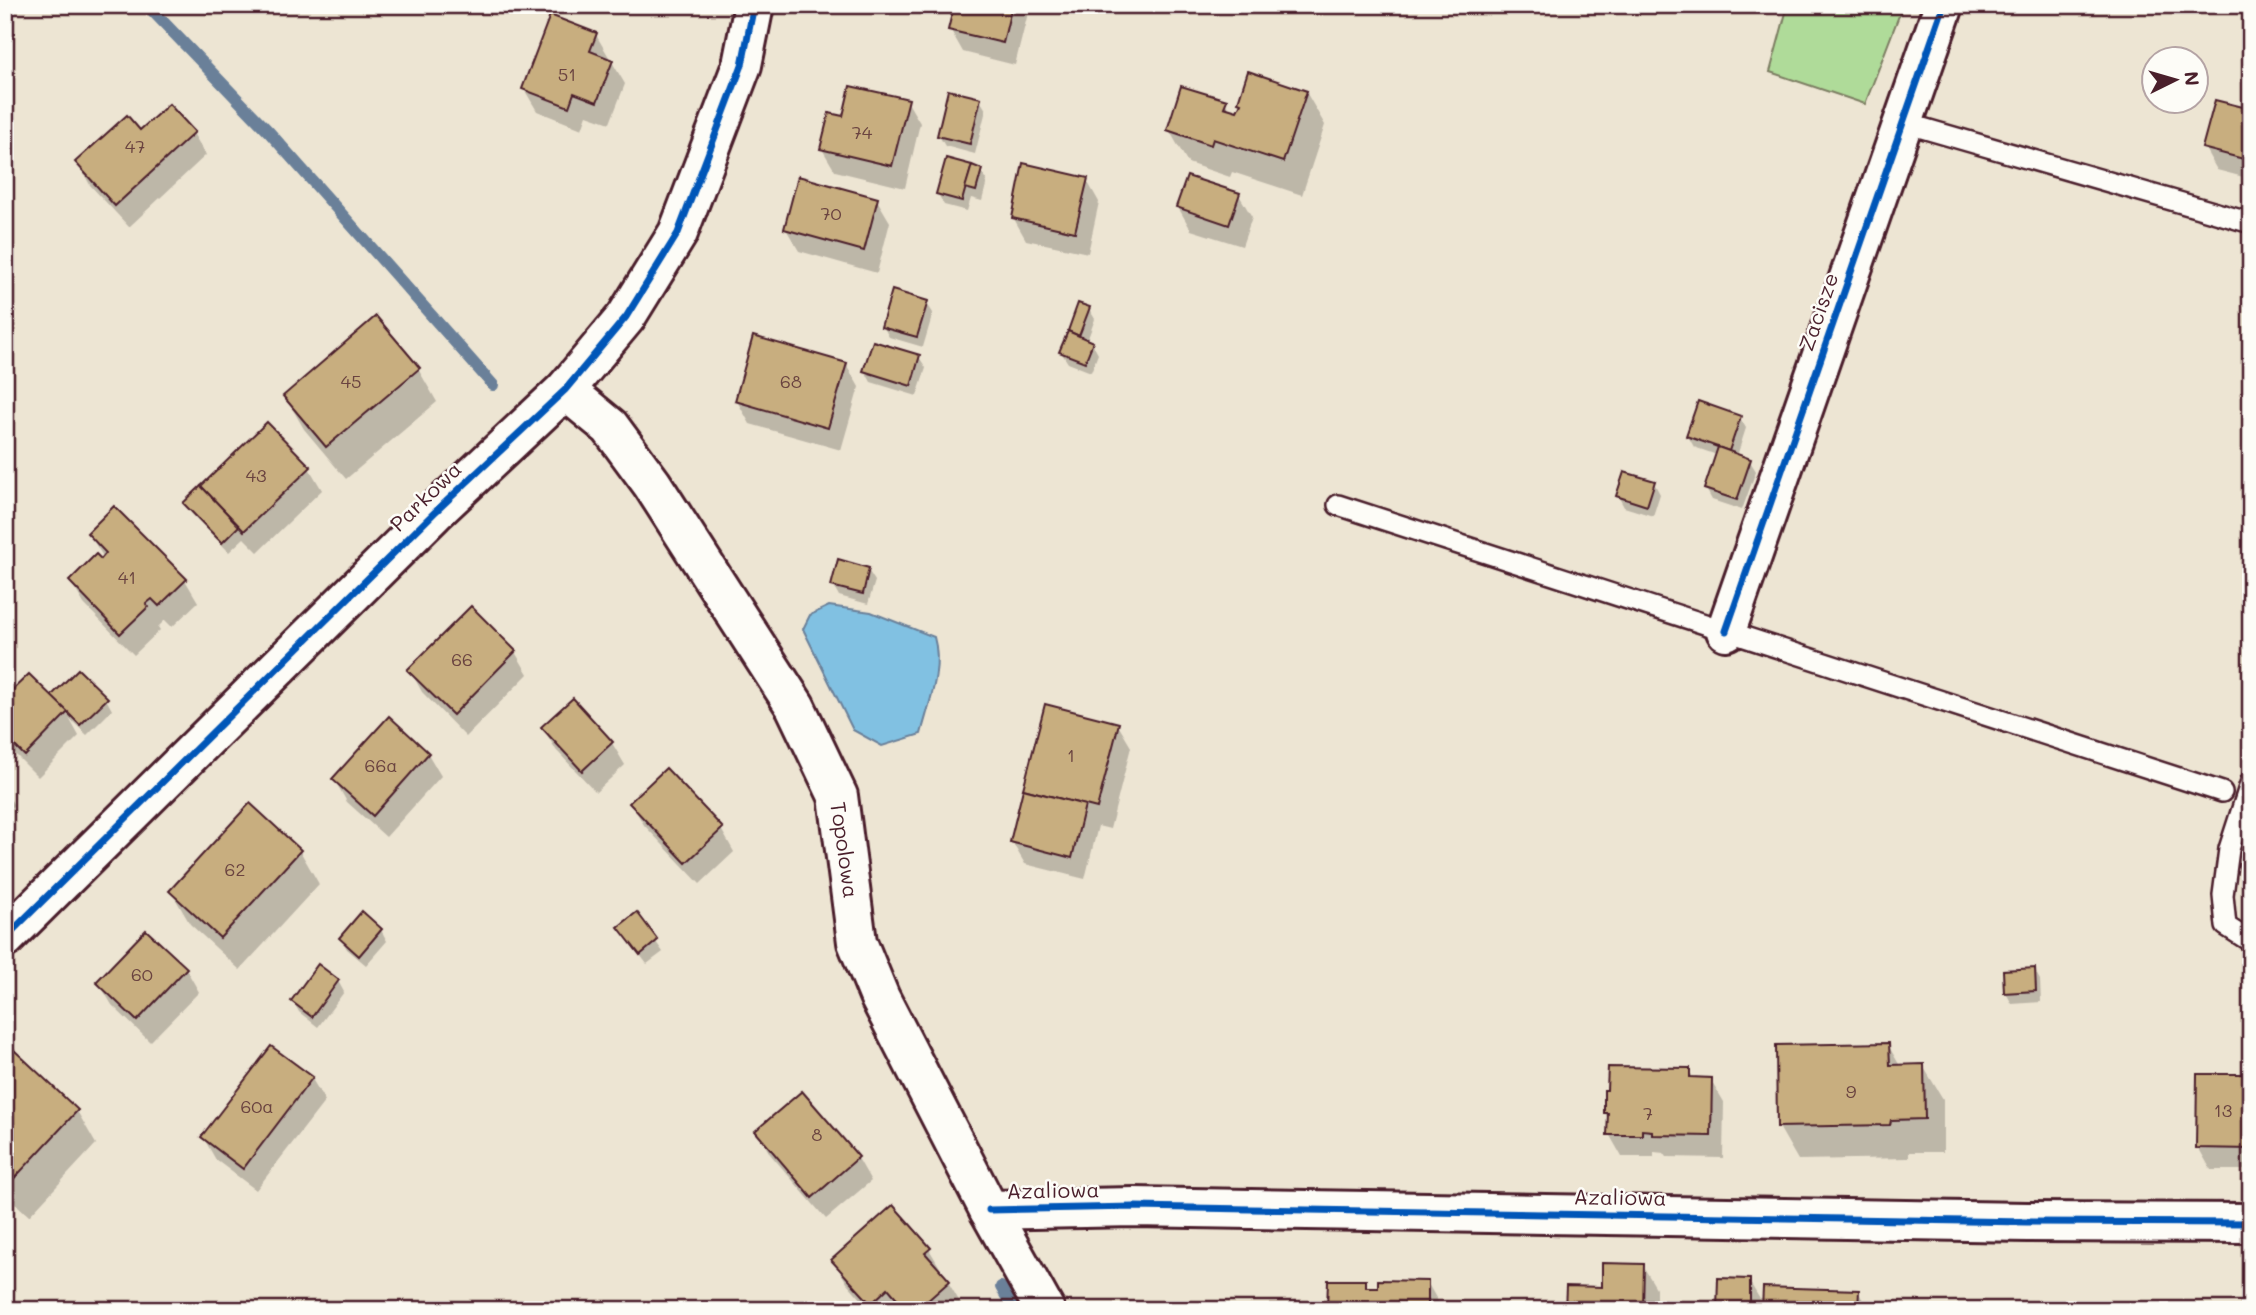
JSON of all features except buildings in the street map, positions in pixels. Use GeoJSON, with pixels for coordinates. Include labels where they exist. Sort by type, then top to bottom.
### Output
{"type":"FeatureCollection","features":[{"type":"Feature","properties":{"kind":"street","name":"Parkowa"},"geometry":{"type":"LineString","coordinates":[[5,939],[434,513],[565,390],[626,317],[678,233],[742,65],[754,5]]}},
{"type":"Feature","properties":{"kind":"street","name":"Zacisze"},"geometry":{"type":"LineString","coordinates":[[1726,631],[1944,5]]}},
{"type":"Feature","properties":{"kind":"street","name":"Topolowa"},"geometry":{"type":"LineString","coordinates":[[565,390],[610,427],[631,455],[795,706],[838,796],[857,942],[880,998],[989,1210],[1045,1310]]}},
{"type":"Feature","properties":{"kind":"street","name":"Azaliowa"},"geometry":{"type":"LineString","coordinates":[[989,1210],[1134,1207],[2013,1222],[2251,1223]]}},
{"type":"Feature","properties":{"kind":"lane"},"geometry":{"type":"LineString","coordinates":[[1905,122],[2251,223]]}},
{"type":"Feature","properties":{"kind":"lane"},"geometry":{"type":"LineString","coordinates":[[1338,505],[2222,792]]}},
{"type":"Feature","properties":{"kind":"lane"},"geometry":{"type":"LineString","coordinates":[[2251,781],[2229,849],[2223,895],[2226,926],[2251,942]]}},
{"type":"Feature","properties":{"kind":"green space"},"geometry":{"type":"Polygon","coordinates":[[[1788,5],[1903,5],[1865,104],[1770,72],[1788,5]]]}},
{"type":"Feature","properties":{"kind":"water"},"geometry":{"type":"Polygon","coordinates":[[[829,606],[871,612],[934,637],[936,674],[921,734],[882,746],[853,730],[803,629],[810,615],[829,606]]]}},
{"type":"Feature","properties":{"kind":"waterway"},"geometry":{"type":"LineString","coordinates":[[147,5],[269,132],[493,385]]}},
{"type":"Feature","properties":{"kind":"waterway"},"geometry":{"type":"LineString","coordinates":[[1001,1287],[1014,1310]]}},
{"type":"Feature","properties":{"kind":"cycle path"},"geometry":{"type":"LineString","coordinates":[[5,938],[434,513],[565,390],[626,317],[678,233],[742,65],[754,5]]}},
{"type":"Feature","properties":{"kind":"cycle path"},"geometry":{"type":"LineString","coordinates":[[1726,631],[1944,5]]}},
{"type":"Feature","properties":{"kind":"cycle path"},"geometry":{"type":"LineString","coordinates":[[989,1210],[1134,1207],[2027,1222],[2251,1223]]}}]}
